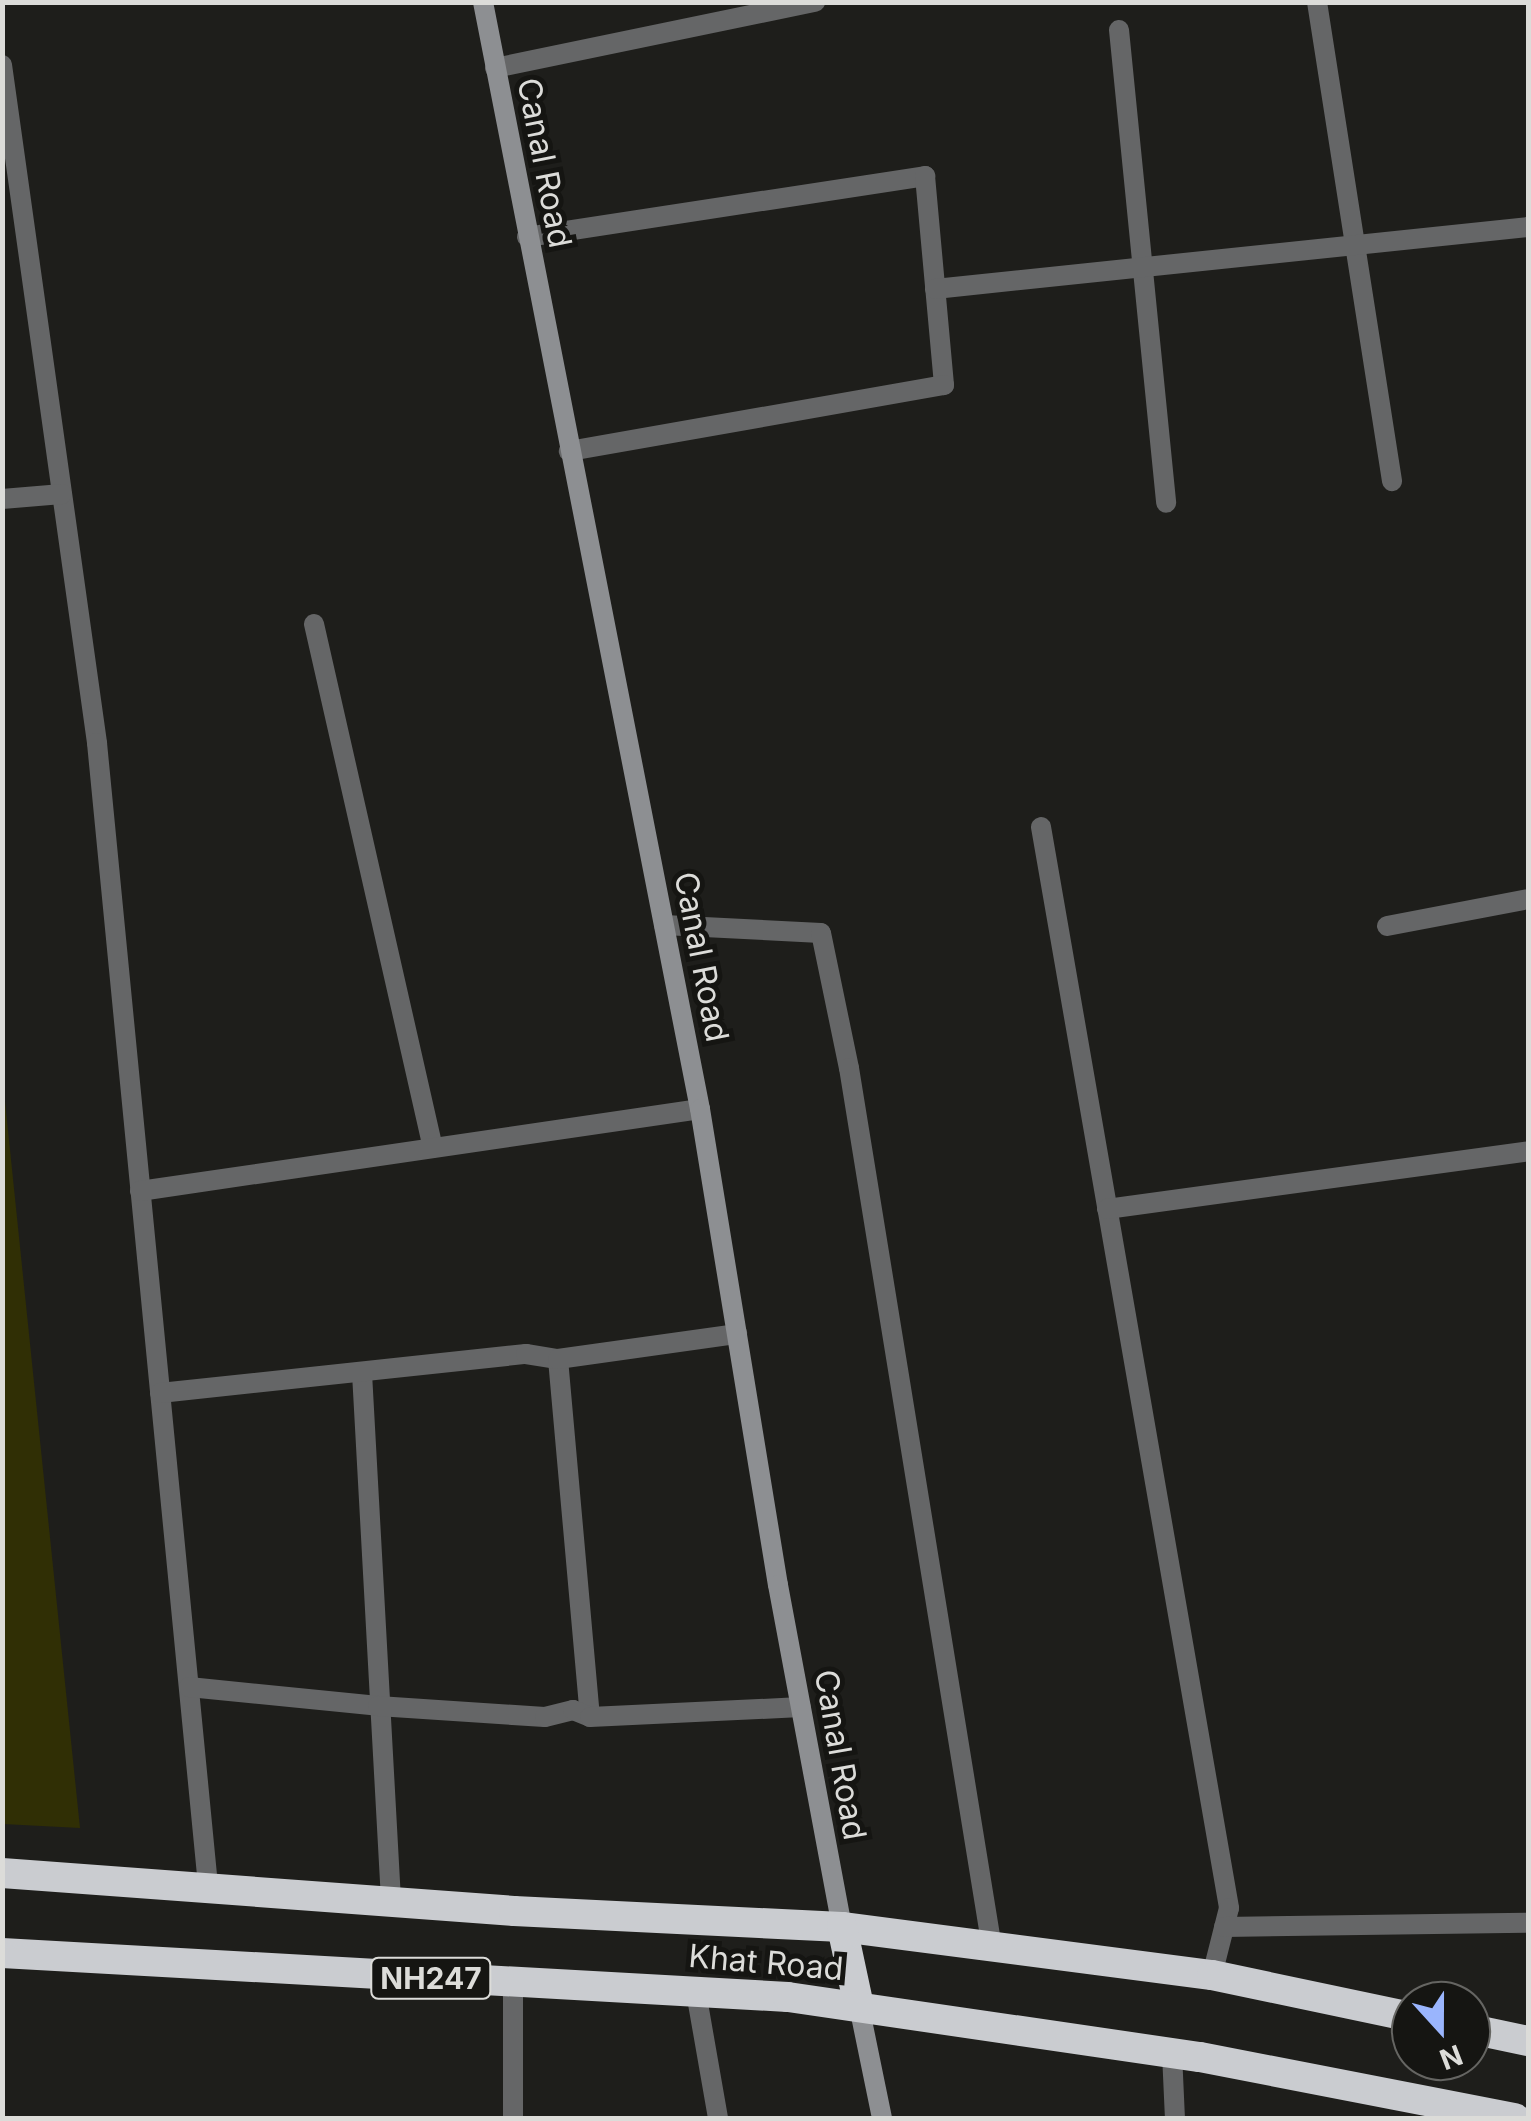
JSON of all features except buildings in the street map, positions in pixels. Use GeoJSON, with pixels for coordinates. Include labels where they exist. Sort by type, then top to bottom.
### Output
{"type":"FeatureCollection","features":[{"type":"Feature","properties":{"kind":"highway","name":"Khat Road"},"geometry":{"type":"LineString","coordinates":[[2,1873],[842,1927],[1212,1975],[1391,2012]]}},
{"type":"Feature","properties":{"kind":"highway"},"geometry":{"type":"LineString","coordinates":[[842,1927],[858,2006]]}},
{"type":"Feature","properties":{"kind":"highway","name":"Khat Road"},"geometry":{"type":"LineString","coordinates":[[2,1953],[696,1992],[858,2006],[1172,2053],[1500,2117]]}},
{"type":"Feature","properties":{"kind":"highway"},"geometry":{"type":"LineString","coordinates":[[1491,2033],[1528,2041]]}},
{"type":"Feature","properties":{"kind":"street","name":"Canal Road"},"geometry":{"type":"LineString","coordinates":[[483,2],[700,1108],[842,1927]]}},
{"type":"Feature","properties":{"kind":"street"},"geometry":{"type":"LineString","coordinates":[[495,68],[814,2]]}},
{"type":"Feature","properties":{"kind":"street"},"geometry":{"type":"LineString","coordinates":[[1317,2],[1392,481]]}},
{"type":"Feature","properties":{"kind":"street"},"geometry":{"type":"LineString","coordinates":[[1119,30],[1166,503]]}},
{"type":"Feature","properties":{"kind":"street"},"geometry":{"type":"LineString","coordinates":[[2,65],[97,743],[208,1885]]}},
{"type":"Feature","properties":{"kind":"street"},"geometry":{"type":"LineString","coordinates":[[527,238],[924,176],[944,386],[569,451]]}},
{"type":"Feature","properties":{"kind":"street"},"geometry":{"type":"LineString","coordinates":[[935,289],[1528,227]]}},
{"type":"Feature","properties":{"kind":"street"},"geometry":{"type":"LineString","coordinates":[[2,500],[62,494]]}},
{"type":"Feature","properties":{"kind":"street"},"geometry":{"type":"LineString","coordinates":[[314,624],[433,1148]]}},
{"type":"Feature","properties":{"kind":"street"},"geometry":{"type":"LineString","coordinates":[[1041,827],[1229,1908],[1212,1975]]}},
{"type":"Feature","properties":{"kind":"street"},"geometry":{"type":"LineString","coordinates":[[1387,926],[1528,899]]}},
{"type":"Feature","properties":{"kind":"street"},"geometry":{"type":"LineString","coordinates":[[664,926],[821,933],[849,1068],[994,1948]]}},
{"type":"Feature","properties":{"kind":"street"},"geometry":{"type":"LineString","coordinates":[[140,1191],[700,1108]]}},
{"type":"Feature","properties":{"kind":"street"},"geometry":{"type":"LineString","coordinates":[[1108,1209],[1528,1150]]}},
{"type":"Feature","properties":{"kind":"street"},"geometry":{"type":"LineString","coordinates":[[160,1393],[526,1354],[558,1359],[737,1334]]}},
{"type":"Feature","properties":{"kind":"street"},"geometry":{"type":"LineString","coordinates":[[558,1359],[590,1717]]}},
{"type":"Feature","properties":{"kind":"street"},"geometry":{"type":"LineString","coordinates":[[362,1373],[391,1900]]}},
{"type":"Feature","properties":{"kind":"street"},"geometry":{"type":"LineString","coordinates":[[189,1687],[378,1706],[546,1717],[573,1710],[590,1717],[801,1707]]}},
{"type":"Feature","properties":{"kind":"street"},"geometry":{"type":"LineString","coordinates":[[1224,1927],[1528,1923]]}},
{"type":"Feature","properties":{"kind":"street"},"geometry":{"type":"LineString","coordinates":[[512,1982],[512,2118]]}},
{"type":"Feature","properties":{"kind":"street"},"geometry":{"type":"LineString","coordinates":[[696,1992],[718,2118]]}},
{"type":"Feature","properties":{"kind":"street"},"geometry":{"type":"LineString","coordinates":[[858,2006],[882,2118]]}},
{"type":"Feature","properties":{"kind":"street"},"geometry":{"type":"LineString","coordinates":[[1172,2053],[1175,2118]]}},
{"type":"Feature","properties":{"kind":"shaded area"},"geometry":{"type":"Polygon","coordinates":[[[3,1082],[80,1828],[3,1824],[3,1082]]]}}]}
